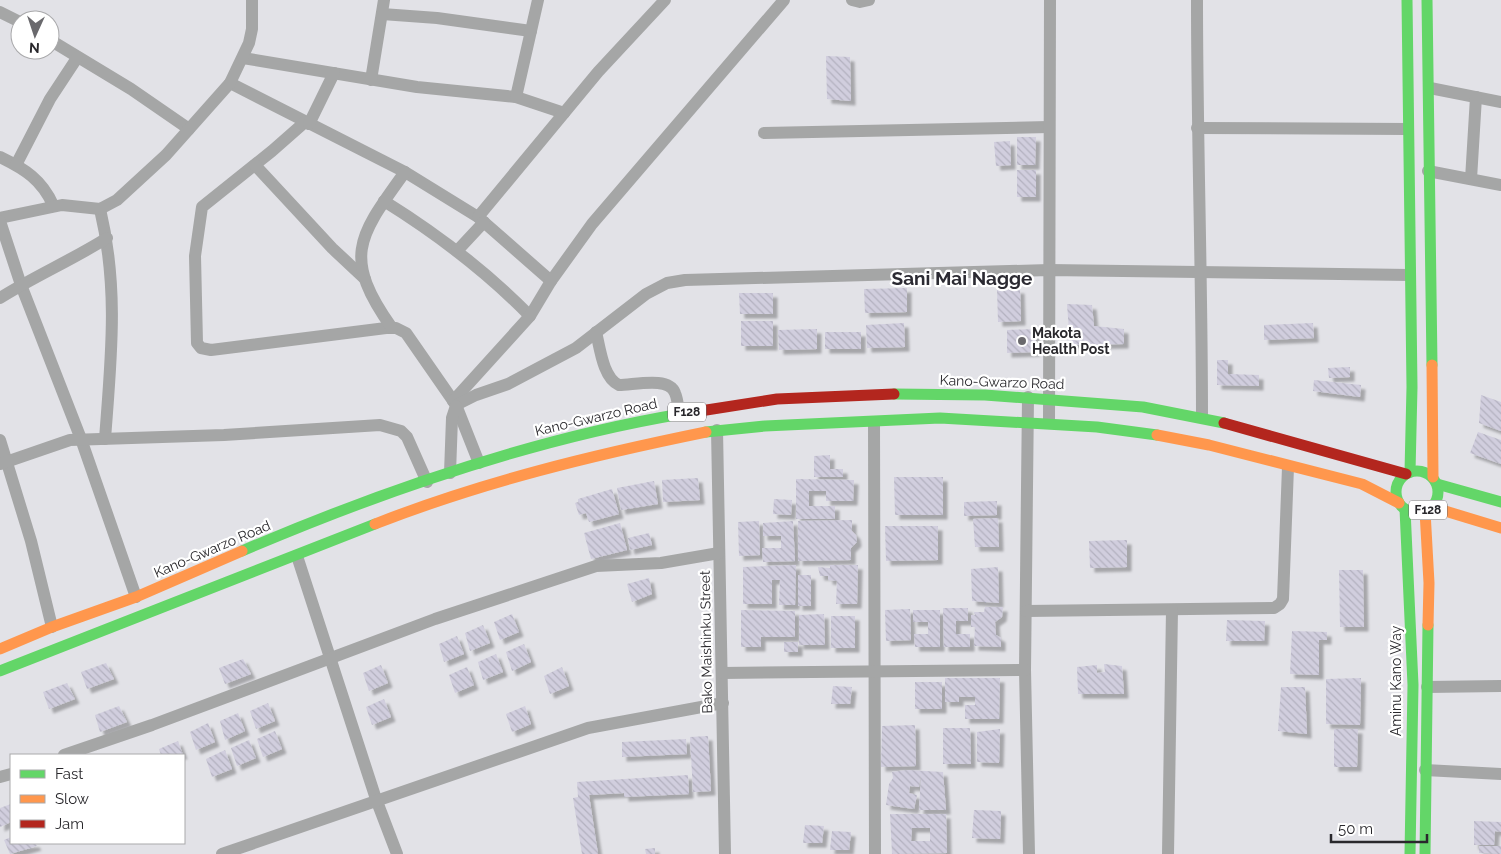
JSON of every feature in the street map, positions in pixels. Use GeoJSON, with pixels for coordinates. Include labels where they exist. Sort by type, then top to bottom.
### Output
{"type":"FeatureCollection","features":[{"type":"Feature","properties":{"kind":"main road"},"geometry":{"type":"LineString","coordinates":[[1407,0],[1409,276],[1412,387],[1408,473]]}},
{"type":"Feature","properties":{"kind":"main road"},"geometry":{"type":"LineString","coordinates":[[1427,0],[1430,88],[1428,171],[1435,481]]}},
{"type":"Feature","properties":{"kind":"main road","name":"Kano-Gwarzo Road"},"geometry":{"type":"LineString","coordinates":[[0,649],[52,627],[136,597],[248,549],[479,463],[571,436],[679,414],[777,399],[822,395],[882,394],[1028,397],[1142,407],[1202,417],[1408,473]]}},
{"type":"Feature","properties":{"kind":"main road","name":"F128"},"geometry":{"type":"LineString","coordinates":[[0,671],[436,500],[606,452],[717,430],[940,418],[1049,423],[1133,430],[1209,445],[1288,467],[1362,484],[1412,512],[1428,509],[1501,528]]}},
{"type":"Feature","properties":{"kind":"main road","name":"F128"},"geometry":{"type":"LineString","coordinates":[[1402,506],[1396,487],[1400,479],[1408,473],[1422,471],[1435,481],[1501,502]]}},
{"type":"Feature","properties":{"kind":"main road","name":"F128"},"geometry":{"type":"LineString","coordinates":[[1428,509],[1438,496],[1435,481]]}},
{"type":"Feature","properties":{"kind":"main road","name":"Aminu Kano Way"},"geometry":{"type":"LineString","coordinates":[[1402,506],[1410,593],[1413,685],[1410,854]]}},
{"type":"Feature","properties":{"kind":"main road"},"geometry":{"type":"LineString","coordinates":[[1425,854],[1428,509]]}},
{"type":"Feature","properties":{"kind":"street"},"geometry":{"type":"LineString","coordinates":[[136,597],[81,439],[20,285],[0,220],[53,206],[72,204],[100,209],[117,200],[166,155],[230,83],[243,58],[252,29],[252,0]]}},
{"type":"Feature","properties":{"kind":"street"},"geometry":{"type":"LineString","coordinates":[[371,80],[384,0]]}},
{"type":"Feature","properties":{"kind":"street"},"geometry":{"type":"LineString","coordinates":[[516,97],[538,0]]}},
{"type":"Feature","properties":{"kind":"street"},"geometry":{"type":"LineString","coordinates":[[450,473],[452,418],[455,404],[530,316],[551,281],[592,224],[784,0]]}},
{"type":"Feature","properties":{"kind":"street"},"geometry":{"type":"LineString","coordinates":[[852,0],[860,2],[868,0]]}},
{"type":"Feature","properties":{"kind":"street"},"geometry":{"type":"LineString","coordinates":[[1049,423],[1048,127],[1050,0]]}},
{"type":"Feature","properties":{"kind":"street"},"geometry":{"type":"LineString","coordinates":[[1196,0],[1197,128],[1202,274],[1202,417]]}},
{"type":"Feature","properties":{"kind":"street"},"geometry":{"type":"LineString","coordinates":[[457,251],[564,113],[662,1]]}},
{"type":"Feature","properties":{"kind":"street"},"geometry":{"type":"LineString","coordinates":[[382,14],[532,30]]}},
{"type":"Feature","properties":{"kind":"street"},"geometry":{"type":"LineString","coordinates":[[60,46],[131,89],[189,129]]}},
{"type":"Feature","properties":{"kind":"street"},"geometry":{"type":"LineString","coordinates":[[16,164],[50,99],[78,58]]}},
{"type":"Feature","properties":{"kind":"street"},"geometry":{"type":"LineString","coordinates":[[243,58],[371,80],[516,97],[564,113]]}},
{"type":"Feature","properties":{"kind":"street"},"geometry":{"type":"LineString","coordinates":[[334,73],[307,123],[208,201],[200,212],[195,256],[196,337],[199,346],[211,350],[392,328],[406,333],[455,404],[479,463]]}},
{"type":"Feature","properties":{"kind":"street"},"geometry":{"type":"LineString","coordinates":[[230,83],[405,172],[481,220],[551,281]]}},
{"type":"Feature","properties":{"kind":"street"},"geometry":{"type":"LineString","coordinates":[[1430,88],[1501,102]]}},
{"type":"Feature","properties":{"kind":"street"},"geometry":{"type":"LineString","coordinates":[[1471,179],[1476,97]]}},
{"type":"Feature","properties":{"kind":"street"},"geometry":{"type":"LineString","coordinates":[[764,133],[1048,127]]}},
{"type":"Feature","properties":{"kind":"street"},"geometry":{"type":"LineString","coordinates":[[1197,128],[1408,129]]}},
{"type":"Feature","properties":{"kind":"street"},"geometry":{"type":"LineString","coordinates":[[0,157],[16,164],[42,184],[53,206]]}},
{"type":"Feature","properties":{"kind":"street"},"geometry":{"type":"LineString","coordinates":[[255,165],[332,248],[365,279]]}},
{"type":"Feature","properties":{"kind":"street"},"geometry":{"type":"LineString","coordinates":[[1428,171],[1501,185]]}},
{"type":"Feature","properties":{"kind":"street"},"geometry":{"type":"LineString","coordinates":[[392,328],[377,307],[365,279],[361,254],[362,242],[372,218],[405,172]]}},
{"type":"Feature","properties":{"kind":"street"},"geometry":{"type":"LineString","coordinates":[[384,201],[457,251],[530,316]]}},
{"type":"Feature","properties":{"kind":"street"},"geometry":{"type":"LineString","coordinates":[[100,209],[107,238],[113,305],[105,439]]}},
{"type":"Feature","properties":{"kind":"street"},"geometry":{"type":"LineString","coordinates":[[0,298],[20,285],[73,259],[107,238]]}},
{"type":"Feature","properties":{"kind":"street"},"geometry":{"type":"LineString","coordinates":[[455,404],[508,384],[576,348],[646,294],[667,283],[685,280],[1049,270],[1409,276]]}},
{"type":"Feature","properties":{"kind":"street"},"geometry":{"type":"LineString","coordinates":[[596,332],[609,376],[613,382],[627,385],[662,383],[670,385],[675,392],[679,414]]}},
{"type":"Feature","properties":{"kind":"street"},"geometry":{"type":"LineString","coordinates":[[1028,397],[1025,670],[1029,854]]}},
{"type":"Feature","properties":{"kind":"street"},"geometry":{"type":"LineString","coordinates":[[874,422],[875,854]]}},
{"type":"Feature","properties":{"kind":"street"},"geometry":{"type":"LineString","coordinates":[[3,463],[53,445],[81,439],[224,435],[380,425],[401,431],[407,437],[427,482]]}},
{"type":"Feature","properties":{"kind":"street","name":"Bako Maishinku Street"},"geometry":{"type":"LineString","coordinates":[[717,430],[725,854]]}},
{"type":"Feature","properties":{"kind":"street"},"geometry":{"type":"LineString","coordinates":[[0,440],[3,463],[31,541],[52,627]]}},
{"type":"Feature","properties":{"kind":"street"},"geometry":{"type":"LineString","coordinates":[[1026,611],[1274,608],[1283,599],[1288,467]]}},
{"type":"Feature","properties":{"kind":"street"},"geometry":{"type":"LineString","coordinates":[[67,754],[152,725],[329,657],[512,592],[596,566],[661,563],[719,553]]}},
{"type":"Feature","properties":{"kind":"street"},"geometry":{"type":"LineString","coordinates":[[296,556],[376,799],[397,854]]}},
{"type":"Feature","properties":{"kind":"street"},"geometry":{"type":"LineString","coordinates":[[1168,854],[1172,610]]}},
{"type":"Feature","properties":{"kind":"street"},"geometry":{"type":"LineString","coordinates":[[722,673],[1025,670]]}},
{"type":"Feature","properties":{"kind":"street"},"geometry":{"type":"LineString","coordinates":[[1427,687],[1501,686]]}},
{"type":"Feature","properties":{"kind":"street"},"geometry":{"type":"LineString","coordinates":[[222,854],[244,850],[376,799],[588,728],[723,703]]}},
{"type":"Feature","properties":{"kind":"street"},"geometry":{"type":"LineString","coordinates":[[1425,770],[1501,774]]}},
{"type":"Feature","properties":{"kind":"building"},"geometry":{"type":"Polygon","coordinates":[[[826,56],[850,57],[851,101],[827,99],[826,56]]]}},
{"type":"Feature","properties":{"kind":"building"},"geometry":{"type":"Polygon","coordinates":[[[1017,137],[1036,137],[1035,165],[1017,165],[1017,137]]]}},
{"type":"Feature","properties":{"kind":"building"},"geometry":{"type":"Polygon","coordinates":[[[1010,141],[1011,165],[996,166],[994,142],[1010,141]]]}},
{"type":"Feature","properties":{"kind":"building"},"geometry":{"type":"Polygon","coordinates":[[[1017,170],[1036,170],[1036,197],[1017,197],[1017,170]]]}},
{"type":"Feature","properties":{"kind":"building"},"geometry":{"type":"Polygon","coordinates":[[[907,288],[907,312],[865,313],[864,289],[907,288]]]}},
{"type":"Feature","properties":{"kind":"building"},"geometry":{"type":"Polygon","coordinates":[[[1020,289],[1021,321],[998,322],[997,290],[1020,289]]]}},
{"type":"Feature","properties":{"kind":"building"},"geometry":{"type":"Polygon","coordinates":[[[739,293],[773,293],[773,314],[740,314],[739,293]]]}},
{"type":"Feature","properties":{"kind":"building"},"geometry":{"type":"Polygon","coordinates":[[[1067,304],[1092,305],[1094,326],[1124,329],[1124,344],[1070,345],[1067,304]]]}},
{"type":"Feature","properties":{"kind":"building"},"geometry":{"type":"Polygon","coordinates":[[[741,321],[773,321],[773,346],[741,346],[741,321]]]}},
{"type":"Feature","properties":{"kind":"building"},"geometry":{"type":"Polygon","coordinates":[[[904,323],[905,347],[867,348],[866,325],[904,323]]]}},
{"type":"Feature","properties":{"kind":"building"},"geometry":{"type":"Polygon","coordinates":[[[1313,323],[1314,338],[1264,340],[1264,325],[1313,323]]]}},
{"type":"Feature","properties":{"kind":"building"},"geometry":{"type":"Polygon","coordinates":[[[817,329],[817,349],[779,350],[778,330],[817,329]]]}},
{"type":"Feature","properties":{"kind":"building","name":"Makota Health Post"},"geometry":{"type":"Polygon","coordinates":[[[1036,329],[1036,352],[1007,353],[1007,330],[1036,329]]]}},
{"type":"Feature","properties":{"kind":"building"},"geometry":{"type":"Polygon","coordinates":[[[825,332],[861,332],[861,349],[825,349],[825,332]]]}},
{"type":"Feature","properties":{"kind":"building"},"geometry":{"type":"Polygon","coordinates":[[[1217,360],[1228,360],[1228,374],[1259,375],[1259,386],[1217,385],[1217,360]]]}},
{"type":"Feature","properties":{"kind":"building"},"geometry":{"type":"Polygon","coordinates":[[[1350,367],[1350,377],[1329,378],[1328,368],[1350,367]]]}},
{"type":"Feature","properties":{"kind":"building"},"geometry":{"type":"Polygon","coordinates":[[[1314,380],[1361,385],[1360,397],[1313,391],[1314,380]]]}},
{"type":"Feature","properties":{"kind":"building"},"geometry":{"type":"Polygon","coordinates":[[[1481,395],[1501,402],[1501,431],[1479,423],[1481,395]]]}},
{"type":"Feature","properties":{"kind":"building"},"geometry":{"type":"Polygon","coordinates":[[[1478,432],[1501,440],[1501,464],[1470,453],[1478,432]]]}},
{"type":"Feature","properties":{"kind":"building"},"geometry":{"type":"Polygon","coordinates":[[[830,455],[830,469],[843,469],[843,477],[814,477],[814,456],[830,455]]]}},
{"type":"Feature","properties":{"kind":"building"},"geometry":{"type":"Polygon","coordinates":[[[894,477],[943,477],[943,515],[895,515],[894,477]]]}},
{"type":"Feature","properties":{"kind":"building"},"geometry":{"type":"Polygon","coordinates":[[[698,478],[700,500],[663,502],[662,480],[698,478]]]}},
{"type":"Feature","properties":{"kind":"building"},"geometry":{"type":"Polygon","coordinates":[[[796,479],[854,480],[853,501],[826,501],[826,491],[809,491],[809,506],[835,506],[835,519],[796,519],[796,479]]]}},
{"type":"Feature","properties":{"kind":"building"},"geometry":{"type":"Polygon","coordinates":[[[654,481],[658,504],[621,510],[617,488],[654,481]]]}},
{"type":"Feature","properties":{"kind":"building"},"geometry":{"type":"Polygon","coordinates":[[[612,489],[619,514],[589,522],[586,513],[579,515],[575,503],[578,502],[578,499],[612,489]]]}},
{"type":"Feature","properties":{"kind":"building"},"geometry":{"type":"Polygon","coordinates":[[[774,499],[792,500],[791,515],[773,514],[774,499]]]}},
{"type":"Feature","properties":{"kind":"building"},"geometry":{"type":"Polygon","coordinates":[[[997,501],[997,515],[964,516],[964,502],[997,501]]]}},
{"type":"Feature","properties":{"kind":"building"},"geometry":{"type":"Polygon","coordinates":[[[998,518],[999,547],[975,547],[973,519],[998,518]]]}},
{"type":"Feature","properties":{"kind":"building"},"geometry":{"type":"Polygon","coordinates":[[[852,520],[852,531],[856,535],[857,542],[851,548],[851,560],[798,561],[798,521],[852,520]]]}},
{"type":"Feature","properties":{"kind":"building"},"geometry":{"type":"Polygon","coordinates":[[[759,521],[760,555],[739,556],[738,522],[759,521]]]}},
{"type":"Feature","properties":{"kind":"building"},"geometry":{"type":"Polygon","coordinates":[[[793,521],[795,561],[763,562],[762,548],[781,548],[781,536],[763,536],[763,523],[793,521]]]}},
{"type":"Feature","properties":{"kind":"building"},"geometry":{"type":"Polygon","coordinates":[[[620,523],[627,550],[591,559],[584,533],[620,523]]]}},
{"type":"Feature","properties":{"kind":"building"},"geometry":{"type":"Polygon","coordinates":[[[885,526],[938,526],[938,560],[886,561],[885,526]]]}},
{"type":"Feature","properties":{"kind":"building"},"geometry":{"type":"Polygon","coordinates":[[[649,533],[652,545],[630,550],[628,538],[649,533]]]}},
{"type":"Feature","properties":{"kind":"building"},"geometry":{"type":"Polygon","coordinates":[[[1127,540],[1127,567],[1090,568],[1089,541],[1127,540]]]}},
{"type":"Feature","properties":{"kind":"building"},"geometry":{"type":"Polygon","coordinates":[[[796,565],[795,605],[779,605],[780,580],[772,580],[772,604],[743,604],[743,567],[796,565]]]}},
{"type":"Feature","properties":{"kind":"building"},"geometry":{"type":"Polygon","coordinates":[[[830,565],[858,565],[857,604],[836,604],[837,581],[828,580],[828,576],[820,576],[818,567],[830,568],[830,565]]]}},
{"type":"Feature","properties":{"kind":"building"},"geometry":{"type":"Polygon","coordinates":[[[998,567],[999,603],[972,601],[971,569],[998,567]]]}},
{"type":"Feature","properties":{"kind":"building"},"geometry":{"type":"Polygon","coordinates":[[[1339,570],[1363,570],[1364,627],[1340,627],[1339,570]]]}},
{"type":"Feature","properties":{"kind":"building"},"geometry":{"type":"Polygon","coordinates":[[[798,575],[811,575],[811,606],[798,606],[798,575]]]}},
{"type":"Feature","properties":{"kind":"building"},"geometry":{"type":"Polygon","coordinates":[[[649,578],[652,594],[632,602],[627,584],[649,578]]]}},
{"type":"Feature","properties":{"kind":"building"},"geometry":{"type":"Polygon","coordinates":[[[985,607],[1003,607],[1002,617],[995,622],[996,635],[1001,638],[1001,647],[974,646],[975,627],[971,627],[971,615],[975,615],[974,612],[984,612],[985,607]]]}},
{"type":"Feature","properties":{"kind":"building"},"geometry":{"type":"Polygon","coordinates":[[[943,608],[968,608],[968,621],[956,621],[956,634],[970,634],[970,647],[944,647],[943,608]]]}},
{"type":"Feature","properties":{"kind":"building"},"geometry":{"type":"Polygon","coordinates":[[[910,609],[911,640],[886,641],[885,610],[910,609]]]}},
{"type":"Feature","properties":{"kind":"building"},"geometry":{"type":"Polygon","coordinates":[[[741,610],[795,611],[795,637],[761,637],[761,647],[741,647],[741,610]]]}},
{"type":"Feature","properties":{"kind":"building"},"geometry":{"type":"Polygon","coordinates":[[[913,610],[940,610],[940,647],[915,647],[914,634],[928,634],[928,622],[913,622],[913,610]]]}},
{"type":"Feature","properties":{"kind":"building"},"geometry":{"type":"Polygon","coordinates":[[[512,614],[519,632],[500,640],[494,622],[512,614]]]}},
{"type":"Feature","properties":{"kind":"building"},"geometry":{"type":"Polygon","coordinates":[[[824,614],[825,645],[799,645],[799,615],[824,614]]]}},
{"type":"Feature","properties":{"kind":"building"},"geometry":{"type":"Polygon","coordinates":[[[831,616],[855,616],[855,648],[831,648],[831,616]]]}},
{"type":"Feature","properties":{"kind":"building"},"geometry":{"type":"Polygon","coordinates":[[[1227,620],[1265,621],[1264,641],[1226,641],[1227,620]]]}},
{"type":"Feature","properties":{"kind":"building"},"geometry":{"type":"Polygon","coordinates":[[[483,625],[490,643],[470,651],[465,633],[483,625]]]}},
{"type":"Feature","properties":{"kind":"building"},"geometry":{"type":"Polygon","coordinates":[[[1292,631],[1327,632],[1327,640],[1319,640],[1319,675],[1290,674],[1292,631]]]}},
{"type":"Feature","properties":{"kind":"building"},"geometry":{"type":"Polygon","coordinates":[[[457,636],[464,654],[444,662],[439,644],[457,636]]]}},
{"type":"Feature","properties":{"kind":"building"},"geometry":{"type":"Polygon","coordinates":[[[784,642],[798,642],[798,652],[784,652],[784,642]]]}},
{"type":"Feature","properties":{"kind":"building"},"geometry":{"type":"Polygon","coordinates":[[[524,644],[531,662],[512,671],[506,652],[524,644]]]}},
{"type":"Feature","properties":{"kind":"building"},"geometry":{"type":"Polygon","coordinates":[[[496,654],[503,672],[483,680],[478,662],[496,654]]]}},
{"type":"Feature","properties":{"kind":"building"},"geometry":{"type":"Polygon","coordinates":[[[243,659],[251,674],[225,684],[219,668],[243,659]]]}},
{"type":"Feature","properties":{"kind":"building"},"geometry":{"type":"Polygon","coordinates":[[[106,663],[114,679],[87,689],[81,672],[106,663]]]}},
{"type":"Feature","properties":{"kind":"building"},"geometry":{"type":"Polygon","coordinates":[[[1104,664],[1122,666],[1124,694],[1078,694],[1077,667],[1097,665],[1097,673],[1105,672],[1104,664]]]}},
{"type":"Feature","properties":{"kind":"building"},"geometry":{"type":"Polygon","coordinates":[[[381,665],[388,683],[369,691],[363,673],[381,665]]]}},
{"type":"Feature","properties":{"kind":"building"},"geometry":{"type":"Polygon","coordinates":[[[467,667],[474,685],[455,693],[449,675],[467,667]]]}},
{"type":"Feature","properties":{"kind":"building"},"geometry":{"type":"Polygon","coordinates":[[[562,667],[569,686],[550,694],[544,676],[562,667]]]}},
{"type":"Feature","properties":{"kind":"building"},"geometry":{"type":"Polygon","coordinates":[[[945,678],[1000,678],[999,719],[965,719],[965,705],[975,705],[975,697],[959,697],[959,702],[945,702],[945,678]]]}},
{"type":"Feature","properties":{"kind":"building"},"geometry":{"type":"Polygon","coordinates":[[[1361,678],[1360,725],[1326,724],[1326,679],[1361,678]]]}},
{"type":"Feature","properties":{"kind":"building"},"geometry":{"type":"Polygon","coordinates":[[[915,682],[942,682],[942,709],[915,709],[915,682]]]}},
{"type":"Feature","properties":{"kind":"building"},"geometry":{"type":"Polygon","coordinates":[[[67,683],[75,699],[49,709],[43,692],[67,683]]]}},
{"type":"Feature","properties":{"kind":"building"},"geometry":{"type":"Polygon","coordinates":[[[833,686],[852,687],[850,704],[831,704],[833,686]]]}},
{"type":"Feature","properties":{"kind":"building"},"geometry":{"type":"Polygon","coordinates":[[[1281,687],[1305,687],[1307,734],[1278,731],[1281,687]]]}},
{"type":"Feature","properties":{"kind":"building"},"geometry":{"type":"Polygon","coordinates":[[[384,699],[391,717],[372,725],[366,707],[384,699]]]}},
{"type":"Feature","properties":{"kind":"building"},"geometry":{"type":"Polygon","coordinates":[[[268,703],[275,721],[256,729],[250,711],[268,703]]]}},
{"type":"Feature","properties":{"kind":"building"},"geometry":{"type":"Polygon","coordinates":[[[119,706],[127,722],[100,732],[95,715],[119,706]]]}},
{"type":"Feature","properties":{"kind":"building"},"geometry":{"type":"Polygon","coordinates":[[[525,706],[531,724],[512,732],[506,714],[525,706]]]}},
{"type":"Feature","properties":{"kind":"building"},"geometry":{"type":"Polygon","coordinates":[[[238,713],[245,731],[225,740],[220,721],[238,713]]]}},
{"type":"Feature","properties":{"kind":"building"},"geometry":{"type":"Polygon","coordinates":[[[208,723],[215,742],[196,750],[190,732],[208,723]]]}},
{"type":"Feature","properties":{"kind":"building"},"geometry":{"type":"Polygon","coordinates":[[[915,725],[916,766],[881,767],[882,726],[915,725]]]}},
{"type":"Feature","properties":{"kind":"building"},"geometry":{"type":"Polygon","coordinates":[[[943,728],[970,728],[971,764],[943,764],[943,728]]]}},
{"type":"Feature","properties":{"kind":"building"},"geometry":{"type":"Polygon","coordinates":[[[1000,729],[999,763],[977,762],[977,732],[1000,729]]]}},
{"type":"Feature","properties":{"kind":"building"},"geometry":{"type":"Polygon","coordinates":[[[1334,729],[1358,729],[1357,767],[1334,767],[1334,729]]]}},
{"type":"Feature","properties":{"kind":"building"},"geometry":{"type":"Polygon","coordinates":[[[275,731],[282,749],[263,757],[257,739],[275,731]]]}},
{"type":"Feature","properties":{"kind":"building"},"geometry":{"type":"Polygon","coordinates":[[[708,736],[711,791],[693,792],[690,737],[708,736]]]}},
{"type":"Feature","properties":{"kind":"building"},"geometry":{"type":"Polygon","coordinates":[[[686,739],[687,754],[622,757],[622,742],[686,739]]]}},
{"type":"Feature","properties":{"kind":"building"},"geometry":{"type":"Polygon","coordinates":[[[249,740],[256,758],[237,766],[231,748],[249,740]]]}},
{"type":"Feature","properties":{"kind":"building"},"geometry":{"type":"Polygon","coordinates":[[[178,741],[183,754],[161,754],[159,749],[178,741]]]}},
{"type":"Feature","properties":{"kind":"building"},"geometry":{"type":"Polygon","coordinates":[[[225,750],[232,769],[212,777],[206,759],[225,750]]]}},
{"type":"Feature","properties":{"kind":"building"},"geometry":{"type":"Polygon","coordinates":[[[907,770],[943,772],[946,810],[919,810],[921,774],[919,787],[910,786],[909,793],[917,795],[914,809],[886,805],[889,784],[893,778],[892,772],[907,770]]]}},
{"type":"Feature","properties":{"kind":"building"},"geometry":{"type":"Polygon","coordinates":[[[688,775],[689,794],[624,797],[624,793],[589,795],[598,854],[582,854],[573,798],[578,797],[577,782],[688,775]]]}},
{"type":"Feature","properties":{"kind":"building"},"geometry":{"type":"Polygon","coordinates":[[[10,804],[10,822],[0,827],[0,808],[10,804]]]}},
{"type":"Feature","properties":{"kind":"building"},"geometry":{"type":"Polygon","coordinates":[[[974,810],[1001,811],[1000,839],[972,838],[974,810]]]}},
{"type":"Feature","properties":{"kind":"building"},"geometry":{"type":"Polygon","coordinates":[[[890,814],[946,814],[947,853],[892,854],[890,814]],[[912,828],[911,841],[930,841],[930,828],[912,828]]]}},
{"type":"Feature","properties":{"kind":"building"},"geometry":{"type":"Polygon","coordinates":[[[1474,821],[1501,822],[1501,832],[1495,831],[1494,845],[1474,845],[1474,821]]]}},
{"type":"Feature","properties":{"kind":"building"},"geometry":{"type":"Polygon","coordinates":[[[805,825],[824,826],[822,843],[803,843],[805,825]]]}},
{"type":"Feature","properties":{"kind":"building"},"geometry":{"type":"Polygon","coordinates":[[[832,831],[851,832],[849,850],[830,850],[832,831]]]}},
{"type":"Feature","properties":{"kind":"building"},"geometry":{"type":"Polygon","coordinates":[[[10,837],[10,844],[36,844],[37,846],[10,854],[4,840],[10,837]]]}},
{"type":"Feature","properties":{"kind":"building"},"geometry":{"type":"Polygon","coordinates":[[[1479,846],[1501,846],[1501,854],[1479,853],[1479,846]]]}},
{"type":"Feature","properties":{"kind":"building"},"geometry":{"type":"Polygon","coordinates":[[[655,848],[655,854],[646,854],[645,849],[655,848]]]}},
{"type":"Feature","properties":{"kind":"traffic: fast"},"geometry":{"type":"LineString","coordinates":[[1407,0],[1412,387],[1410,472]]}},
{"type":"Feature","properties":{"kind":"traffic: fast"},"geometry":{"type":"LineString","coordinates":[[1427,0],[1432,365]]}},
{"type":"Feature","properties":{"kind":"traffic: fast"},"geometry":{"type":"LineString","coordinates":[[894,394],[985,395],[1143,407],[1224,423]]}},
{"type":"Feature","properties":{"kind":"traffic: fast"},"geometry":{"type":"LineString","coordinates":[[242,551],[348,508],[458,470],[569,438],[681,414]]}},
{"type":"Feature","properties":{"kind":"traffic: fast"},"geometry":{"type":"LineString","coordinates":[[706,432],[765,426],[940,418],[1097,427],[1157,435]]}},
{"type":"Feature","properties":{"kind":"traffic: fast"},"geometry":{"type":"LineString","coordinates":[[1421,471],[1429,474],[1435,480],[1438,492],[1435,504],[1429,510],[1413,513],[1405,510],[1399,504],[1396,488],[1399,480],[1405,474],[1421,471]]}},
{"type":"Feature","properties":{"kind":"traffic: fast"},"geometry":{"type":"LineString","coordinates":[[1437,484],[1501,502]]}},
{"type":"Feature","properties":{"kind":"traffic: fast"},"geometry":{"type":"LineString","coordinates":[[1405,509],[1413,685],[1410,854]]}},
{"type":"Feature","properties":{"kind":"traffic: fast"},"geometry":{"type":"LineString","coordinates":[[0,671],[375,524]]}},
{"type":"Feature","properties":{"kind":"traffic: fast"},"geometry":{"type":"LineString","coordinates":[[1425,854],[1428,625]]}},
{"type":"Feature","properties":{"kind":"traffic: slow"},"geometry":{"type":"LineString","coordinates":[[1432,365],[1433,477]]}},
{"type":"Feature","properties":{"kind":"traffic: slow"},"geometry":{"type":"LineString","coordinates":[[375,524],[497,482],[580,460],[706,432]]}},
{"type":"Feature","properties":{"kind":"traffic: slow"},"geometry":{"type":"LineString","coordinates":[[1157,435],[1209,445],[1362,484],[1399,503]]}},
{"type":"Feature","properties":{"kind":"traffic: slow"},"geometry":{"type":"LineString","coordinates":[[1432,507],[1501,528]]}},
{"type":"Feature","properties":{"kind":"traffic: slow"},"geometry":{"type":"LineString","coordinates":[[1425,511],[1429,583],[1428,625]]}},
{"type":"Feature","properties":{"kind":"traffic: slow"},"geometry":{"type":"LineString","coordinates":[[0,649],[52,627],[136,597],[242,551]]}},
{"type":"Feature","properties":{"kind":"traffic: jam"},"geometry":{"type":"LineString","coordinates":[[681,414],[777,399],[894,394]]}},
{"type":"Feature","properties":{"kind":"traffic: jam"},"geometry":{"type":"LineString","coordinates":[[1224,423],[1406,474]]}},
{"type":"Feature","properties":{"kind":"place","name":"Makota Health Post"},"geometry":{"type":"Point","coordinates":[1022,341]}},
{"type":"Feature","properties":{"kind":"district","name":"Sani Mai Nagge"},"geometry":{"type":"Point","coordinates":[962,278]}}]}
